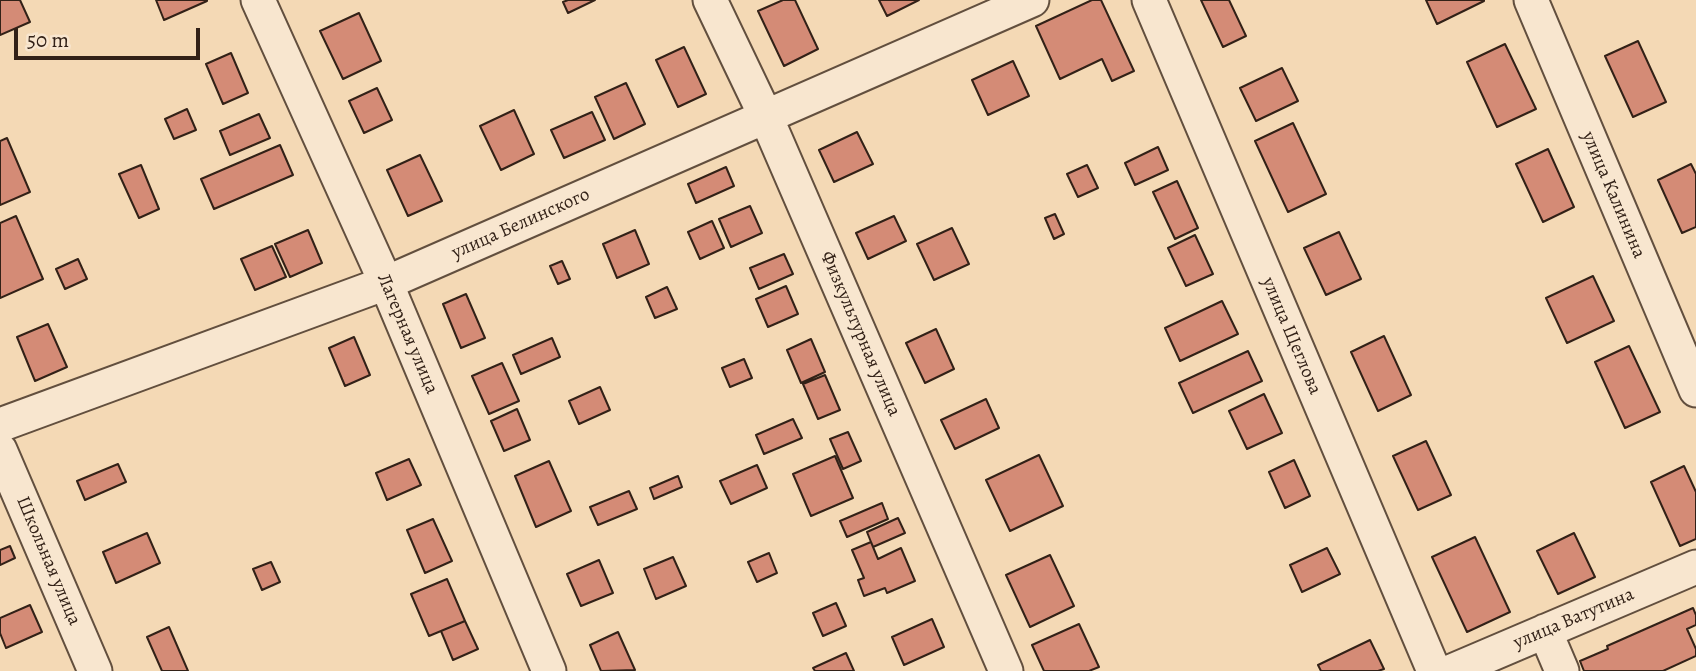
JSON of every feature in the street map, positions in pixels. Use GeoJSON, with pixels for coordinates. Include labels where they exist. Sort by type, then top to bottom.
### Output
{"type":"FeatureCollection","features":[{"type":"Feature","properties":{"kind":"street","name":"Лагерная улица"},"geometry":{"type":"LineString","coordinates":[[258,0],[386,283],[549,671]]}},
{"type":"Feature","properties":{"kind":"street","name":"Физкультурная улица"},"geometry":{"type":"LineString","coordinates":[[710,0],[766,117],[1006,671]]}},
{"type":"Feature","properties":{"kind":"street","name":"улица Белинского"},"geometry":{"type":"LineString","coordinates":[[0,425],[386,283],[1032,0]]}},
{"type":"Feature","properties":{"kind":"street","name":"улица Щеглова"},"geometry":{"type":"LineString","coordinates":[[1149,0],[1434,671]]}},
{"type":"Feature","properties":{"kind":"street","name":"улица Калинина"},"geometry":{"type":"LineString","coordinates":[[1531,0],[1696,390]]}},
{"type":"Feature","properties":{"kind":"street","name":"Школьная улица"},"geometry":{"type":"LineString","coordinates":[[0,450],[95,671]]}},
{"type":"Feature","properties":{"kind":"street","name":"улица Ватутина"},"geometry":{"type":"LineString","coordinates":[[1452,671],[1545,631],[1693,578]]}},
{"type":"Feature","properties":{"kind":"street"},"geometry":{"type":"LineString","coordinates":[[1545,631],[1562,671]]}},
{"type":"Feature","properties":{"kind":"building"},"geometry":{"type":"Polygon","coordinates":[[[0,0],[20,0],[30,22],[0,35],[0,0]]]}},
{"type":"Feature","properties":{"kind":"building"},"geometry":{"type":"Polygon","coordinates":[[[156,0],[207,0],[207,1],[164,20],[156,0]]]}},
{"type":"Feature","properties":{"kind":"building"},"geometry":{"type":"Polygon","coordinates":[[[595,0],[568,13],[563,2],[595,0]]]}},
{"type":"Feature","properties":{"kind":"building"},"geometry":{"type":"Polygon","coordinates":[[[783,0],[795,0],[818,49],[784,66],[758,11],[783,0]]]}},
{"type":"Feature","properties":{"kind":"building"},"geometry":{"type":"Polygon","coordinates":[[[879,0],[919,0],[887,16],[879,0]]]}},
{"type":"Feature","properties":{"kind":"building"},"geometry":{"type":"Polygon","coordinates":[[[1092,0],[1101,0],[1134,71],[1112,81],[1102,59],[1060,79],[1036,26],[1092,0]]]}},
{"type":"Feature","properties":{"kind":"building"},"geometry":{"type":"Polygon","coordinates":[[[1201,0],[1229,0],[1246,36],[1223,47],[1201,0]]]}},
{"type":"Feature","properties":{"kind":"building"},"geometry":{"type":"Polygon","coordinates":[[[1426,0],[1484,0],[1484,1],[1437,24],[1426,0]]]}},
{"type":"Feature","properties":{"kind":"building"},"geometry":{"type":"Polygon","coordinates":[[[359,13],[381,61],[343,79],[320,31],[359,13]]]}},
{"type":"Feature","properties":{"kind":"building"},"geometry":{"type":"Polygon","coordinates":[[[1638,41],[1666,102],[1633,117],[1605,56],[1638,41]]]}},
{"type":"Feature","properties":{"kind":"building"},"geometry":{"type":"Polygon","coordinates":[[[1505,44],[1536,109],[1497,127],[1467,62],[1505,44]]]}},
{"type":"Feature","properties":{"kind":"building"},"geometry":{"type":"Polygon","coordinates":[[[684,47],[706,94],[678,107],[656,60],[684,47]]]}},
{"type":"Feature","properties":{"kind":"building"},"geometry":{"type":"Polygon","coordinates":[[[231,53],[248,93],[223,104],[206,64],[231,53]]]}},
{"type":"Feature","properties":{"kind":"building"},"geometry":{"type":"Polygon","coordinates":[[[1013,61],[1029,96],[988,115],[972,80],[1013,61]]]}},
{"type":"Feature","properties":{"kind":"building"},"geometry":{"type":"Polygon","coordinates":[[[1282,68],[1298,101],[1256,121],[1240,88],[1282,68]]]}},
{"type":"Feature","properties":{"kind":"building"},"geometry":{"type":"Polygon","coordinates":[[[626,83],[645,124],[614,139],[595,97],[626,83]]]}},
{"type":"Feature","properties":{"kind":"building"},"geometry":{"type":"Polygon","coordinates":[[[377,88],[392,120],[364,133],[349,101],[377,88]]]}},
{"type":"Feature","properties":{"kind":"building"},"geometry":{"type":"Polygon","coordinates":[[[187,109],[196,130],[174,139],[165,119],[187,109]]]}},
{"type":"Feature","properties":{"kind":"building"},"geometry":{"type":"Polygon","coordinates":[[[514,110],[534,154],[501,170],[480,126],[514,110]]]}},
{"type":"Feature","properties":{"kind":"building"},"geometry":{"type":"Polygon","coordinates":[[[592,112],[605,140],[564,158],[551,130],[592,112]]]}},
{"type":"Feature","properties":{"kind":"building"},"geometry":{"type":"Polygon","coordinates":[[[259,114],[270,138],[230,155],[220,131],[259,114]]]}},
{"type":"Feature","properties":{"kind":"building"},"geometry":{"type":"Polygon","coordinates":[[[1293,123],[1326,194],[1288,212],[1255,141],[1293,123]]]}},
{"type":"Feature","properties":{"kind":"building"},"geometry":{"type":"Polygon","coordinates":[[[857,132],[873,164],[834,182],[819,150],[857,132]]]}},
{"type":"Feature","properties":{"kind":"building"},"geometry":{"type":"Polygon","coordinates":[[[7,138],[30,192],[0,205],[0,141],[7,138]]]}},
{"type":"Feature","properties":{"kind":"building"},"geometry":{"type":"Polygon","coordinates":[[[280,145],[293,175],[214,209],[201,179],[280,145]]]}},
{"type":"Feature","properties":{"kind":"building"},"geometry":{"type":"Polygon","coordinates":[[[1158,147],[1168,170],[1135,185],[1125,163],[1158,147]]]}},
{"type":"Feature","properties":{"kind":"building"},"geometry":{"type":"Polygon","coordinates":[[[1548,149],[1574,207],[1543,222],[1516,164],[1548,149]]]}},
{"type":"Feature","properties":{"kind":"building"},"geometry":{"type":"Polygon","coordinates":[[[420,155],[442,201],[408,216],[387,170],[420,155]]]}},
{"type":"Feature","properties":{"kind":"building"},"geometry":{"type":"Polygon","coordinates":[[[1691,164],[1696,174],[1696,227],[1682,233],[1658,180],[1691,164]]]}},
{"type":"Feature","properties":{"kind":"building"},"geometry":{"type":"Polygon","coordinates":[[[141,165],[159,209],[139,218],[119,174],[141,165]]]}},
{"type":"Feature","properties":{"kind":"building"},"geometry":{"type":"Polygon","coordinates":[[[1087,165],[1098,188],[1078,197],[1067,174],[1087,165]]]}},
{"type":"Feature","properties":{"kind":"building"},"geometry":{"type":"Polygon","coordinates":[[[726,167],[734,186],[696,203],[688,184],[726,167]]]}},
{"type":"Feature","properties":{"kind":"building"},"geometry":{"type":"Polygon","coordinates":[[[1177,181],[1198,228],[1175,239],[1153,192],[1177,181]]]}},
{"type":"Feature","properties":{"kind":"building"},"geometry":{"type":"Polygon","coordinates":[[[750,206],[762,233],[731,247],[719,219],[750,206]]]}},
{"type":"Feature","properties":{"kind":"building"},"geometry":{"type":"Polygon","coordinates":[[[1055,214],[1064,234],[1054,239],[1045,218],[1055,214]]]}},
{"type":"Feature","properties":{"kind":"building"},"geometry":{"type":"Polygon","coordinates":[[[16,216],[43,279],[0,298],[0,223],[16,216]]]}},
{"type":"Feature","properties":{"kind":"building"},"geometry":{"type":"Polygon","coordinates":[[[894,216],[906,241],[868,259],[856,233],[894,216]]]}},
{"type":"Feature","properties":{"kind":"building"},"geometry":{"type":"Polygon","coordinates":[[[712,221],[724,248],[700,259],[688,232],[712,221]]]}},
{"type":"Feature","properties":{"kind":"building"},"geometry":{"type":"Polygon","coordinates":[[[952,228],[969,264],[934,280],[917,244],[952,228]]]}},
{"type":"Feature","properties":{"kind":"building"},"geometry":{"type":"Polygon","coordinates":[[[308,230],[322,263],[290,277],[275,244],[308,230]]]}},
{"type":"Feature","properties":{"kind":"building"},"geometry":{"type":"Polygon","coordinates":[[[635,230],[649,264],[617,278],[603,244],[635,230]]]}},
{"type":"Feature","properties":{"kind":"building"},"geometry":{"type":"Polygon","coordinates":[[[1339,232],[1361,279],[1326,295],[1304,248],[1339,232]]]}},
{"type":"Feature","properties":{"kind":"building"},"geometry":{"type":"Polygon","coordinates":[[[1195,235],[1213,274],[1186,286],[1168,248],[1195,235]]]}},
{"type":"Feature","properties":{"kind":"building"},"geometry":{"type":"Polygon","coordinates":[[[272,246],[286,277],[255,290],[241,259],[272,246]]]}},
{"type":"Feature","properties":{"kind":"building"},"geometry":{"type":"Polygon","coordinates":[[[784,254],[793,274],[759,289],[750,268],[784,254]]]}},
{"type":"Feature","properties":{"kind":"building"},"geometry":{"type":"Polygon","coordinates":[[[78,259],[87,279],[65,289],[56,269],[78,259]]]}},
{"type":"Feature","properties":{"kind":"building"},"geometry":{"type":"Polygon","coordinates":[[[562,261],[570,279],[558,284],[550,266],[562,261]]]}},
{"type":"Feature","properties":{"kind":"building"},"geometry":{"type":"Polygon","coordinates":[[[1593,276],[1614,321],[1567,343],[1546,298],[1593,276]]]}},
{"type":"Feature","properties":{"kind":"building"},"geometry":{"type":"Polygon","coordinates":[[[786,286],[798,314],[768,327],[756,299],[786,286]]]}},
{"type":"Feature","properties":{"kind":"building"},"geometry":{"type":"Polygon","coordinates":[[[667,287],[677,309],[655,318],[646,297],[667,287]]]}},
{"type":"Feature","properties":{"kind":"building"},"geometry":{"type":"Polygon","coordinates":[[[466,294],[485,338],[461,348],[443,304],[466,294]]]}},
{"type":"Feature","properties":{"kind":"building"},"geometry":{"type":"Polygon","coordinates":[[[1222,301],[1238,334],[1180,361],[1165,328],[1222,301]]]}},
{"type":"Feature","properties":{"kind":"building"},"geometry":{"type":"Polygon","coordinates":[[[48,324],[67,367],[35,381],[17,337],[48,324]]]}},
{"type":"Feature","properties":{"kind":"building"},"geometry":{"type":"Polygon","coordinates":[[[936,329],[954,369],[925,383],[906,343],[936,329]]]}},
{"type":"Feature","properties":{"kind":"building"},"geometry":{"type":"Polygon","coordinates":[[[1384,336],[1411,395],[1378,411],[1351,352],[1384,336]]]}},
{"type":"Feature","properties":{"kind":"building"},"geometry":{"type":"Polygon","coordinates":[[[354,337],[370,375],[345,386],[329,348],[354,337]]]}},
{"type":"Feature","properties":{"kind":"building"},"geometry":{"type":"Polygon","coordinates":[[[552,338],[560,357],[521,374],[513,355],[552,338]]]}},
{"type":"Feature","properties":{"kind":"building"},"geometry":{"type":"Polygon","coordinates":[[[811,339],[825,372],[801,383],[787,350],[811,339]]]}},
{"type":"Feature","properties":{"kind":"building"},"geometry":{"type":"Polygon","coordinates":[[[1629,346],[1660,412],[1625,428],[1595,362],[1629,346]]]}},
{"type":"Feature","properties":{"kind":"building"},"geometry":{"type":"Polygon","coordinates":[[[1248,351],[1262,381],[1193,413],[1179,383],[1248,351]]]}},
{"type":"Feature","properties":{"kind":"building"},"geometry":{"type":"Polygon","coordinates":[[[744,359],[752,378],[730,387],[722,368],[744,359]]]}},
{"type":"Feature","properties":{"kind":"building"},"geometry":{"type":"Polygon","coordinates":[[[502,363],[519,401],[489,414],[472,376],[502,363]]]}},
{"type":"Feature","properties":{"kind":"building"},"geometry":{"type":"Polygon","coordinates":[[[825,375],[840,410],[818,419],[803,384],[825,375]]]}},
{"type":"Feature","properties":{"kind":"building"},"geometry":{"type":"Polygon","coordinates":[[[600,387],[610,410],[579,424],[569,401],[600,387]]]}},
{"type":"Feature","properties":{"kind":"building"},"geometry":{"type":"Polygon","coordinates":[[[1264,394],[1282,433],[1247,449],[1229,411],[1264,394]]]}},
{"type":"Feature","properties":{"kind":"building"},"geometry":{"type":"Polygon","coordinates":[[[986,399],[999,428],[955,449],[941,420],[986,399]]]}},
{"type":"Feature","properties":{"kind":"building"},"geometry":{"type":"Polygon","coordinates":[[[517,409],[530,440],[504,451],[491,421],[517,409]]]}},
{"type":"Feature","properties":{"kind":"building"},"geometry":{"type":"Polygon","coordinates":[[[793,419],[802,438],[764,454],[756,435],[793,419]]]}},
{"type":"Feature","properties":{"kind":"building"},"geometry":{"type":"Polygon","coordinates":[[[848,432],[861,461],[843,469],[830,439],[848,432]]]}},
{"type":"Feature","properties":{"kind":"building"},"geometry":{"type":"Polygon","coordinates":[[[1426,441],[1451,495],[1418,510],[1393,456],[1426,441]]]}},
{"type":"Feature","properties":{"kind":"building"},"geometry":{"type":"Polygon","coordinates":[[[1039,455],[1063,506],[1010,531],[986,480],[1039,455]]]}},
{"type":"Feature","properties":{"kind":"building"},"geometry":{"type":"Polygon","coordinates":[[[835,456],[853,498],[811,516],[793,474],[835,456]]]}},
{"type":"Feature","properties":{"kind":"building"},"geometry":{"type":"Polygon","coordinates":[[[409,459],[421,485],[387,500],[376,473],[409,459]]]}},
{"type":"Feature","properties":{"kind":"building"},"geometry":{"type":"Polygon","coordinates":[[[1294,460],[1310,496],[1285,508],[1269,472],[1294,460]]]}},
{"type":"Feature","properties":{"kind":"building"},"geometry":{"type":"Polygon","coordinates":[[[549,461],[571,511],[536,527],[515,476],[549,461]]]}},
{"type":"Feature","properties":{"kind":"building"},"geometry":{"type":"Polygon","coordinates":[[[118,464],[126,482],[85,500],[77,481],[118,464]]]}},
{"type":"Feature","properties":{"kind":"building"},"geometry":{"type":"Polygon","coordinates":[[[757,465],[767,488],[731,504],[720,481],[757,465]]]}},
{"type":"Feature","properties":{"kind":"building"},"geometry":{"type":"Polygon","coordinates":[[[1684,466],[1696,492],[1696,539],[1680,546],[1651,482],[1684,466]]]}},
{"type":"Feature","properties":{"kind":"building"},"geometry":{"type":"Polygon","coordinates":[[[678,476],[682,487],[654,499],[650,488],[678,476]]]}},
{"type":"Feature","properties":{"kind":"building"},"geometry":{"type":"Polygon","coordinates":[[[629,491],[637,509],[598,525],[590,507],[629,491]]]}},
{"type":"Feature","properties":{"kind":"building"},"geometry":{"type":"Polygon","coordinates":[[[882,503],[888,519],[847,537],[840,521],[882,503]]]}},
{"type":"Feature","properties":{"kind":"building"},"geometry":{"type":"Polygon","coordinates":[[[898,518],[905,533],[873,547],[867,532],[898,518]]]}},
{"type":"Feature","properties":{"kind":"building"},"geometry":{"type":"Polygon","coordinates":[[[433,519],[452,561],[425,573],[407,530],[433,519]]]}},
{"type":"Feature","properties":{"kind":"building"},"geometry":{"type":"Polygon","coordinates":[[[147,533],[160,563],[116,583],[103,552],[147,533]]]}},
{"type":"Feature","properties":{"kind":"building"},"geometry":{"type":"Polygon","coordinates":[[[1574,533],[1595,577],[1558,594],[1537,551],[1574,533]]]}},
{"type":"Feature","properties":{"kind":"building"},"geometry":{"type":"Polygon","coordinates":[[[1475,537],[1510,612],[1467,632],[1432,557],[1475,537]]]}},
{"type":"Feature","properties":{"kind":"building"},"geometry":{"type":"Polygon","coordinates":[[[871,542],[878,559],[901,548],[915,581],[887,593],[885,588],[864,596],[858,580],[864,578],[852,550],[871,542]]]}},
{"type":"Feature","properties":{"kind":"building"},"geometry":{"type":"Polygon","coordinates":[[[10,546],[15,558],[0,565],[0,550],[10,546]]]}},
{"type":"Feature","properties":{"kind":"building"},"geometry":{"type":"Polygon","coordinates":[[[1327,548],[1340,574],[1302,592],[1290,565],[1327,548]]]}},
{"type":"Feature","properties":{"kind":"building"},"geometry":{"type":"Polygon","coordinates":[[[769,553],[777,573],[757,582],[748,562],[769,553]]]}},
{"type":"Feature","properties":{"kind":"building"},"geometry":{"type":"Polygon","coordinates":[[[1050,555],[1074,606],[1030,627],[1006,575],[1050,555]]]}},
{"type":"Feature","properties":{"kind":"building"},"geometry":{"type":"Polygon","coordinates":[[[673,557],[686,586],[656,599],[644,569],[673,557]]]}},
{"type":"Feature","properties":{"kind":"building"},"geometry":{"type":"Polygon","coordinates":[[[599,560],[613,593],[581,606],[567,574],[599,560]]]}},
{"type":"Feature","properties":{"kind":"building"},"geometry":{"type":"Polygon","coordinates":[[[271,562],[280,582],[262,590],[253,569],[271,562]]]}},
{"type":"Feature","properties":{"kind":"building"},"geometry":{"type":"Polygon","coordinates":[[[447,579],[465,621],[429,636],[411,594],[447,579]]]}},
{"type":"Feature","properties":{"kind":"building"},"geometry":{"type":"Polygon","coordinates":[[[836,603],[846,626],[823,636],[813,613],[836,603]]]}},
{"type":"Feature","properties":{"kind":"building"},"geometry":{"type":"Polygon","coordinates":[[[30,605],[42,632],[6,648],[0,633],[0,618],[30,605]]]}},
{"type":"Feature","properties":{"kind":"building"},"geometry":{"type":"Polygon","coordinates":[[[1693,608],[1696,625],[1687,629],[1696,649],[1696,656],[1663,671],[1584,671],[1580,661],[1608,649],[1607,646],[1693,608]]]}},
{"type":"Feature","properties":{"kind":"building"},"geometry":{"type":"Polygon","coordinates":[[[932,619],[944,647],[904,665],[892,637],[932,619]]]}},
{"type":"Feature","properties":{"kind":"building"},"geometry":{"type":"Polygon","coordinates":[[[465,621],[478,649],[453,660],[441,631],[465,621]]]}},
{"type":"Feature","properties":{"kind":"building"},"geometry":{"type":"Polygon","coordinates":[[[1079,624],[1099,667],[1089,671],[1044,671],[1032,645],[1079,624]]]}},
{"type":"Feature","properties":{"kind":"building"},"geometry":{"type":"Polygon","coordinates":[[[169,627],[188,671],[162,671],[147,637],[169,627]]]}},
{"type":"Feature","properties":{"kind":"building"},"geometry":{"type":"Polygon","coordinates":[[[618,632],[635,670],[601,671],[590,645],[618,632]]]}},
{"type":"Feature","properties":{"kind":"building"},"geometry":{"type":"Polygon","coordinates":[[[1370,640],[1384,669],[1321,671],[1318,665],[1370,640]]]}},
{"type":"Feature","properties":{"kind":"building"},"geometry":{"type":"Polygon","coordinates":[[[846,653],[854,671],[815,671],[813,668],[846,653]]]}}]}
